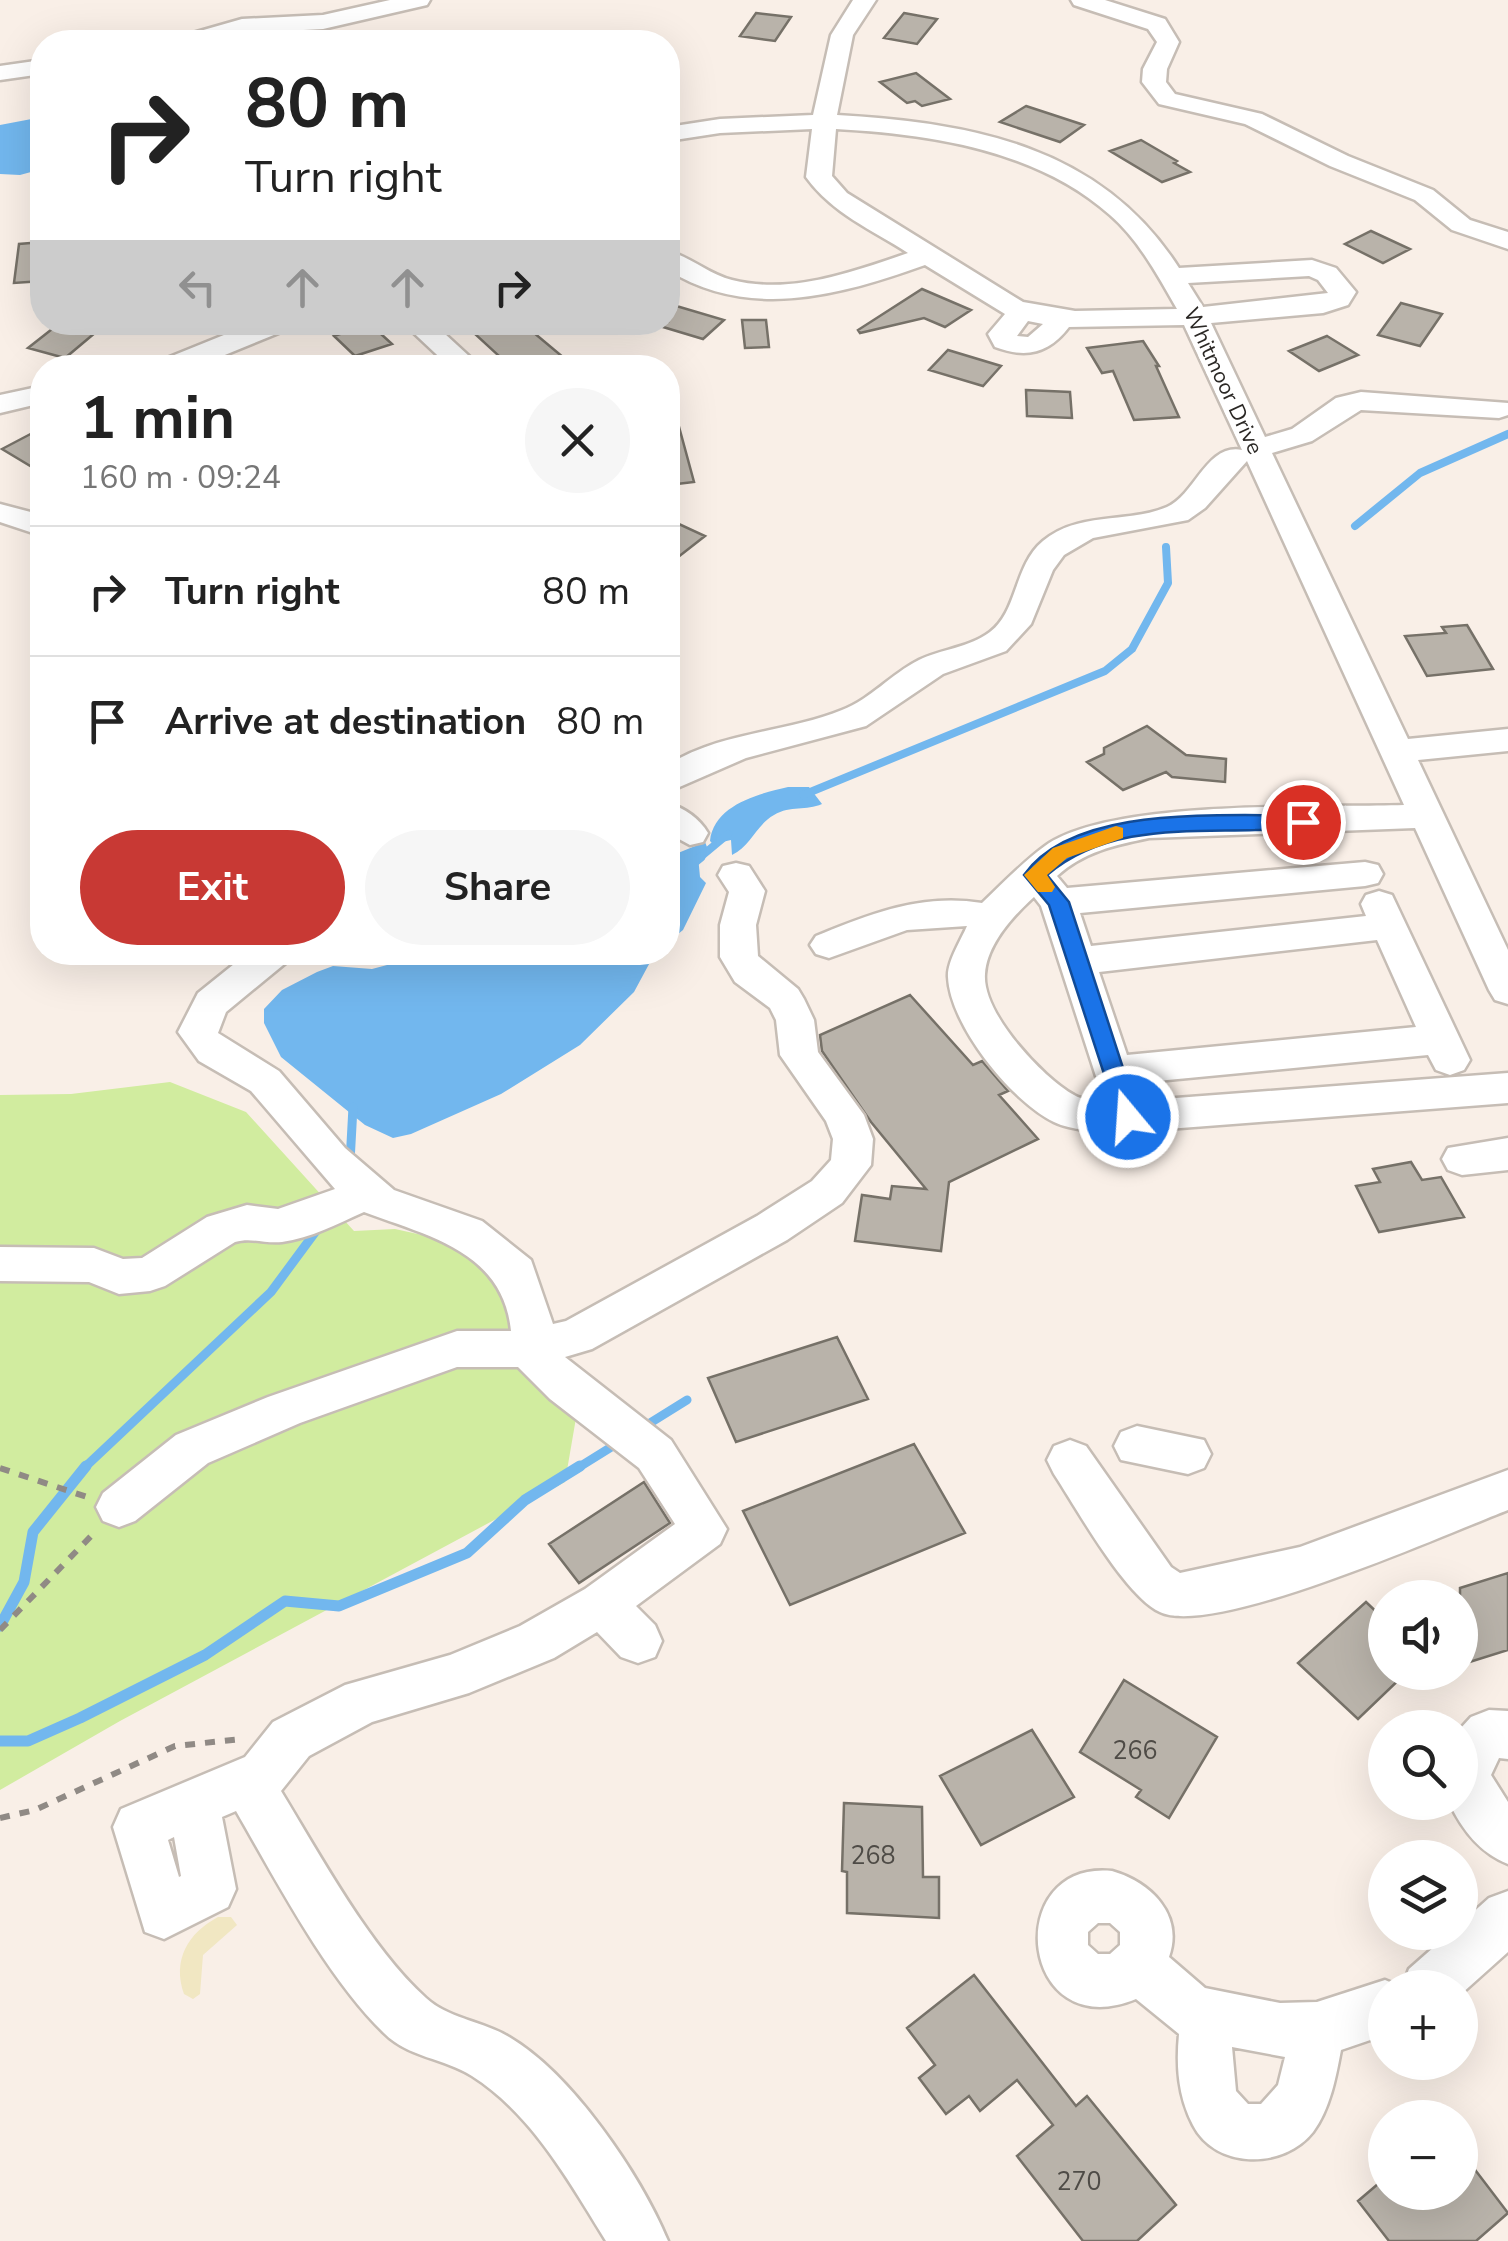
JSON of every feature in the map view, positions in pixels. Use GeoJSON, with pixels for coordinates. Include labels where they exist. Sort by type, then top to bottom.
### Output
{"type":"FeatureCollection","features":[{"type":"Feature","properties":{"kind":"street"},"geometry":{"type":"LineString","coordinates":[[228,30],[335,20],[419,0]]}},
{"type":"Feature","properties":{"kind":"street"},"geometry":{"type":"LineString","coordinates":[[866,0],[848,19],[837,47],[819,177],[847,210],[1022,312],[1002,334],[1005,341],[1023,347],[1043,342],[1062,318],[1193,314],[1323,304],[1338,299],[1343,292],[1328,274],[1312,268],[1171,276]]}},
{"type":"Feature","properties":{"kind":"street"},"geometry":{"type":"LineString","coordinates":[[1082,0],[1149,20],[1163,29],[1168,42],[1154,69],[1154,82],[1167,99],[1253,119],[1340,162],[1424,195],[1461,225],[1508,241]]}},
{"type":"Feature","properties":{"kind":"street"},"geometry":{"type":"LineString","coordinates":[[0,72],[30,68]]}},
{"type":"Feature","properties":{"kind":"street","name":"Whitmoor Drive"},"geometry":{"type":"LineString","coordinates":[[680,132],[719,126],[827,121],[921,129],[1055,168],[1117,208],[1171,276],[1193,314],[1508,990]]}},
{"type":"Feature","properties":{"kind":"street"},"geometry":{"type":"LineString","coordinates":[[680,270],[720,284],[769,293],[820,290],[928,254]]}},
{"type":"Feature","properties":{"kind":"street"},"geometry":{"type":"LineString","coordinates":[[195,355],[239,335]]}},
{"type":"Feature","properties":{"kind":"street"},"geometry":{"type":"LineString","coordinates":[[430,335],[453,355]]}},
{"type":"Feature","properties":{"kind":"street"},"geometry":{"type":"LineString","coordinates":[[0,404],[30,398]]}},
{"type":"Feature","properties":{"kind":"street"},"geometry":{"type":"LineString","coordinates":[[1272,444],[1302,435],[1346,404],[1361,401],[1500,409]]}},
{"type":"Feature","properties":{"kind":"street"},"geometry":{"type":"LineString","coordinates":[[680,774],[708,759],[855,718],[934,666],[999,642],[1013,626],[1050,550],[1095,528],[1122,521],[1150,521],[1196,505],[1222,464],[1234,457]]}},
{"type":"Feature","properties":{"kind":"street"},"geometry":{"type":"LineString","coordinates":[[0,514],[30,520]]}},
{"type":"Feature","properties":{"kind":"street"},"geometry":{"type":"LineString","coordinates":[[1396,751],[1508,740]]}},
{"type":"Feature","properties":{"kind":"street"},"geometry":{"type":"LineString","coordinates":[[1128,1117],[1078,962],[1047,888],[1060,853],[1101,836],[1149,826],[1424,816]]}},
{"type":"Feature","properties":{"kind":"street"},"geometry":{"type":"LineString","coordinates":[[1341,821],[1464,1091]]}},
{"type":"Feature","properties":{"kind":"street"},"geometry":{"type":"LineString","coordinates":[[830,944],[910,913],[956,910],[989,917],[1047,888],[1365,874]]}},
{"type":"Feature","properties":{"kind":"street"},"geometry":{"type":"LineString","coordinates":[[118,1507],[192,1449],[284,1410],[457,1349],[528,1350],[577,1336],[772,1228],[827,1192],[851,1166],[854,1140],[844,1114],[800,1055],[795,1020],[785,999],[748,972],[739,957],[738,925],[747,890],[736,875]]}},
{"type":"Feature","properties":{"kind":"street"},"geometry":{"type":"LineString","coordinates":[[989,917],[966,974],[978,1021],[1031,1084],[1066,1111],[1128,1117],[1508,1088]]}},
{"type":"Feature","properties":{"kind":"street"},"geometry":{"type":"LineString","coordinates":[[1078,962],[1390,926]]}},
{"type":"Feature","properties":{"kind":"street"},"geometry":{"type":"LineString","coordinates":[[259,965],[211,1003],[197,1032],[206,1048],[219,1058],[252,1069],[328,1158],[360,1189],[391,1205]]}},
{"type":"Feature","properties":{"kind":"street"},"geometry":{"type":"LineString","coordinates":[[1113,1071],[1440,1039]]}},
{"type":"Feature","properties":{"kind":"street"},"geometry":{"type":"LineString","coordinates":[[1462,1159],[1508,1154]]}},
{"type":"Feature","properties":{"kind":"street"},"geometry":{"type":"LineString","coordinates":[[0,1264],[94,1264],[119,1277],[150,1274],[222,1229],[247,1222],[278,1226],[312,1218],[362,1195],[467,1233],[516,1272],[533,1328],[528,1350]]}},
{"type":"Feature","properties":{"kind":"street"},"geometry":{"type":"LineString","coordinates":[[193,1801],[263,1774],[290,1739],[362,1702],[502,1660],[602,1604],[704,1529],[655,1454],[566,1386],[528,1350]]}},
{"type":"Feature","properties":{"kind":"street"},"geometry":{"type":"LineString","coordinates":[[1137,1446],[1188,1454]]}},
{"type":"Feature","properties":{"kind":"street"},"geometry":{"type":"LineString","coordinates":[[1070,1460],[1154,1582],[1174,1596],[1238,1584],[1345,1551],[1508,1490]]}},
{"type":"Feature","properties":{"kind":"street"},"geometry":{"type":"LineString","coordinates":[[602,1604],[638,1642]]}},
{"type":"Feature","properties":{"kind":"street"},"geometry":{"type":"LineString","coordinates":[[1508,1735],[1489,1734],[1472,1748],[1464,1768],[1470,1796],[1508,1839]]}},
{"type":"Feature","properties":{"kind":"street"},"geometry":{"type":"LineString","coordinates":[[246,1781],[315,1896],[400,2012],[425,2034],[492,2056],[528,2086],[598,2174],[639,2241]]}},
{"type":"Feature","properties":{"kind":"street"},"geometry":{"type":"LineString","coordinates":[[1449,1970],[1508,1918]]}},
{"type":"Feature","properties":{"kind":"street"},"geometry":{"type":"LineString","coordinates":[[1140,1967],[1192,2012],[1280,2030],[1317,2029],[1368,2015]]}},
{"type":"Feature","properties":{"kind":"street"},"geometry":{"type":"LineString","coordinates":[[1209,2015],[1204,2051],[1213,2110],[1232,2129],[1255,2136],[1275,2130],[1296,2109],[1317,2029]]}},
{"type":"Feature","properties":{"kind":"path"},"geometry":{"type":"LineString","coordinates":[[0,1468],[118,1507],[0,1630]]}},
{"type":"Feature","properties":{"kind":"path"},"geometry":{"type":"LineString","coordinates":[[0,1818],[35,1810],[175,1746],[290,1739]]}},
{"type":"Feature","properties":{"kind":"green space"},"geometry":{"type":"Polygon","coordinates":[[[170,1082],[246,1112],[354,1231],[395,1229],[463,1244],[507,1277],[576,1418],[565,1482],[120,1721],[0,1790],[0,1095],[71,1094],[170,1082]]]}},
{"type":"Feature","properties":{"kind":"sand"},"geometry":{"type":"Polygon","coordinates":[[[218,1917],[231,1917],[237,1925],[203,1955],[200,1994],[193,1999],[184,1994],[181,1982],[185,1949],[198,1931],[218,1917]]]}},
{"type":"Feature","properties":{"kind":"water"},"geometry":{"type":"Polygon","coordinates":[[[30,119],[30,172],[0,174],[0,125],[30,119]]]}},
{"type":"Feature","properties":{"kind":"water"},"geometry":{"type":"Polygon","coordinates":[[[788,787],[809,787],[822,804],[774,815],[732,855],[731,840],[713,844],[710,841],[720,818],[739,803],[788,787]]]}},
{"type":"Feature","properties":{"kind":"water"},"geometry":{"type":"Polygon","coordinates":[[[705,842],[707,847],[698,856],[700,877],[706,883],[680,932],[680,852],[705,842]]]}},
{"type":"Feature","properties":{"kind":"water"},"geometry":{"type":"Polygon","coordinates":[[[387,965],[649,965],[634,992],[580,1045],[501,1094],[411,1134],[393,1138],[365,1125],[281,1057],[264,1023],[264,1009],[282,990],[317,972],[333,966],[372,969],[387,965]]]}},
{"type":"Feature","properties":{"kind":"building"},"geometry":{"type":"Polygon","coordinates":[[[756,13],[791,17],[775,41],[740,36],[756,13]]]}},
{"type":"Feature","properties":{"kind":"building"},"geometry":{"type":"Polygon","coordinates":[[[904,13],[937,19],[917,44],[884,38],[904,13]]]}},
{"type":"Feature","properties":{"kind":"building"},"geometry":{"type":"Polygon","coordinates":[[[916,73],[950,99],[922,106],[915,101],[907,103],[880,82],[916,73]]]}},
{"type":"Feature","properties":{"kind":"building"},"geometry":{"type":"Polygon","coordinates":[[[1026,106],[1084,125],[1060,142],[1000,122],[1026,106]]]}},
{"type":"Feature","properties":{"kind":"building"},"geometry":{"type":"Polygon","coordinates":[[[1141,140],[1190,172],[1162,182],[1110,151],[1141,140]]]}},
{"type":"Feature","properties":{"kind":"building"},"geometry":{"type":"Polygon","coordinates":[[[1371,231],[1410,249],[1383,263],[1345,244],[1371,231]]]}},
{"type":"Feature","properties":{"kind":"building"},"geometry":{"type":"Polygon","coordinates":[[[30,243],[30,282],[14,283],[19,244],[30,243]]]}},
{"type":"Feature","properties":{"kind":"building"},"geometry":{"type":"Polygon","coordinates":[[[922,289],[971,310],[945,327],[924,318],[860,333],[858,330],[922,289]]]}},
{"type":"Feature","properties":{"kind":"building"},"geometry":{"type":"Polygon","coordinates":[[[1401,303],[1442,314],[1420,346],[1378,335],[1401,303]]]}},
{"type":"Feature","properties":{"kind":"building"},"geometry":{"type":"Polygon","coordinates":[[[680,307],[724,320],[703,339],[680,332],[680,307]]]}},
{"type":"Feature","properties":{"kind":"building"},"geometry":{"type":"Polygon","coordinates":[[[742,320],[766,320],[769,347],[745,348],[742,320]]]}},
{"type":"Feature","properties":{"kind":"building"},"geometry":{"type":"Polygon","coordinates":[[[44,335],[92,335],[69,355],[28,348],[44,335]]]}},
{"type":"Feature","properties":{"kind":"building"},"geometry":{"type":"Polygon","coordinates":[[[382,335],[392,344],[354,355],[334,336],[382,335]]]}},
{"type":"Feature","properties":{"kind":"building"},"geometry":{"type":"Polygon","coordinates":[[[476,335],[537,335],[560,355],[498,355],[476,335]]]}},
{"type":"Feature","properties":{"kind":"building"},"geometry":{"type":"Polygon","coordinates":[[[1327,336],[1358,355],[1319,371],[1289,351],[1327,336]]]}},
{"type":"Feature","properties":{"kind":"building"},"geometry":{"type":"Polygon","coordinates":[[[1143,341],[1159,366],[1179,417],[1134,420],[1113,371],[1102,373],[1087,348],[1143,341]]]}},
{"type":"Feature","properties":{"kind":"building"},"geometry":{"type":"Polygon","coordinates":[[[948,350],[1001,366],[983,386],[929,370],[948,350]]]}},
{"type":"Feature","properties":{"kind":"building"},"geometry":{"type":"Polygon","coordinates":[[[1026,390],[1070,392],[1072,418],[1027,416],[1026,390]]]}},
{"type":"Feature","properties":{"kind":"building"},"geometry":{"type":"Polygon","coordinates":[[[680,430],[694,482],[680,484],[680,430]]]}},
{"type":"Feature","properties":{"kind":"building"},"geometry":{"type":"Polygon","coordinates":[[[30,434],[30,466],[2,449],[30,434]]]}},
{"type":"Feature","properties":{"kind":"building"},"geometry":{"type":"Polygon","coordinates":[[[680,525],[705,536],[680,556],[680,525]]]}},
{"type":"Feature","properties":{"kind":"building"},"geometry":{"type":"Polygon","coordinates":[[[1467,625],[1493,669],[1427,676],[1405,636],[1446,633],[1442,627],[1467,625]]]}},
{"type":"Feature","properties":{"kind":"building"},"geometry":{"type":"Polygon","coordinates":[[[1147,726],[1186,755],[1226,759],[1225,782],[1172,777],[1166,772],[1123,790],[1087,762],[1104,754],[1104,748],[1147,726]]]}},
{"type":"Feature","properties":{"kind":"building"},"geometry":{"type":"Polygon","coordinates":[[[910,995],[973,1065],[982,1061],[1008,1091],[999,1095],[1038,1139],[949,1182],[941,1251],[855,1241],[862,1195],[890,1199],[892,1186],[926,1189],[871,1122],[822,1051],[820,1035],[910,995]]]}},
{"type":"Feature","properties":{"kind":"building"},"geometry":{"type":"Polygon","coordinates":[[[1411,1162],[1422,1180],[1441,1177],[1464,1217],[1379,1232],[1356,1186],[1380,1182],[1373,1169],[1411,1162]]]}},
{"type":"Feature","properties":{"kind":"building"},"geometry":{"type":"Polygon","coordinates":[[[837,1337],[868,1399],[736,1442],[708,1378],[837,1337]]]}},
{"type":"Feature","properties":{"kind":"building"},"geometry":{"type":"Polygon","coordinates":[[[914,1444],[965,1533],[790,1605],[743,1511],[914,1444]]]}},
{"type":"Feature","properties":{"kind":"building"},"geometry":{"type":"Polygon","coordinates":[[[644,1482],[670,1523],[579,1583],[549,1544],[644,1482]]]}},
{"type":"Feature","properties":{"kind":"building"},"geometry":{"type":"Polygon","coordinates":[[[1508,1573],[1508,1650],[1478,1659],[1478,1582],[1508,1573]]]}},
{"type":"Feature","properties":{"kind":"building"},"geometry":{"type":"Polygon","coordinates":[[[1366,1602],[1368,1690],[1388,1690],[1358,1719],[1298,1663],[1366,1602]]]}},
{"type":"Feature","properties":{"kind":"building"},"geometry":{"type":"Polygon","coordinates":[[[1124,1680],[1217,1737],[1169,1818],[1136,1797],[1141,1790],[1080,1752],[1124,1680]]]}},
{"type":"Feature","properties":{"kind":"building"},"geometry":{"type":"Polygon","coordinates":[[[1032,1730],[1074,1797],[981,1845],[940,1776],[1032,1730]]]}},
{"type":"Feature","properties":{"kind":"building"},"geometry":{"type":"Polygon","coordinates":[[[844,1803],[922,1807],[923,1877],[939,1877],[939,1918],[847,1913],[847,1872],[842,1871],[844,1803]]]}},
{"type":"Feature","properties":{"kind":"building"},"geometry":{"type":"Polygon","coordinates":[[[974,1975],[1076,2106],[1087,2096],[1176,2205],[1137,2241],[1083,2241],[1017,2156],[1053,2125],[1017,2080],[980,2111],[969,2096],[946,2114],[919,2078],[935,2065],[907,2028],[974,1975]]]}},
{"type":"Feature","properties":{"kind":"building"},"geometry":{"type":"Polygon","coordinates":[[[1478,2174],[1508,2213],[1476,2241],[1389,2241],[1358,2201],[1368,2192],[1368,2210],[1478,2210],[1478,2174]]]}},
{"type":"Feature","properties":{"kind":"waterway"},"geometry":{"type":"LineString","coordinates":[[1355,526],[1420,473],[1508,434]]}},
{"type":"Feature","properties":{"kind":"waterway"},"geometry":{"type":"LineString","coordinates":[[803,795],[1105,671],[1132,649],[1168,583],[1166,547]]}},
{"type":"Feature","properties":{"kind":"waterway"},"geometry":{"type":"LineString","coordinates":[[698,859],[728,834]]}},
{"type":"Feature","properties":{"kind":"waterway"},"geometry":{"type":"LineString","coordinates":[[690,866],[701,857]]}},
{"type":"Feature","properties":{"kind":"waterway"},"geometry":{"type":"LineString","coordinates":[[350,1162],[353,1107]]}},
{"type":"Feature","properties":{"kind":"waterway"},"geometry":{"type":"LineString","coordinates":[[85,1467],[271,1292],[319,1227]]}},
{"type":"Feature","properties":{"kind":"waterway"},"geometry":{"type":"LineString","coordinates":[[642,1428],[687,1400]]}},
{"type":"Feature","properties":{"kind":"waterway"},"geometry":{"type":"LineString","coordinates":[[576,1469],[621,1441]]}},
{"type":"Feature","properties":{"kind":"waterway"},"geometry":{"type":"LineString","coordinates":[[0,1741],[28,1741],[80,1718],[205,1655],[285,1601],[339,1606],[467,1553],[525,1500],[580,1466]]}},
{"type":"Feature","properties":{"kind":"waterway"},"geometry":{"type":"LineString","coordinates":[[0,1626],[24,1582],[33,1532],[85,1467]]}},
{"type":"Feature","properties":{"kind":"slow traffic"},"geometry":{"type":"LineString","coordinates":[[1045,887],[1035,875],[1060,853],[1116,833]]}},
{"type":"Feature","properties":{"kind":"route"},"geometry":{"type":"LineString","coordinates":[[1128,1117],[1058,902],[1035,875],[1060,853],[1101,836],[1149,826],[1303,822]]}}]}
